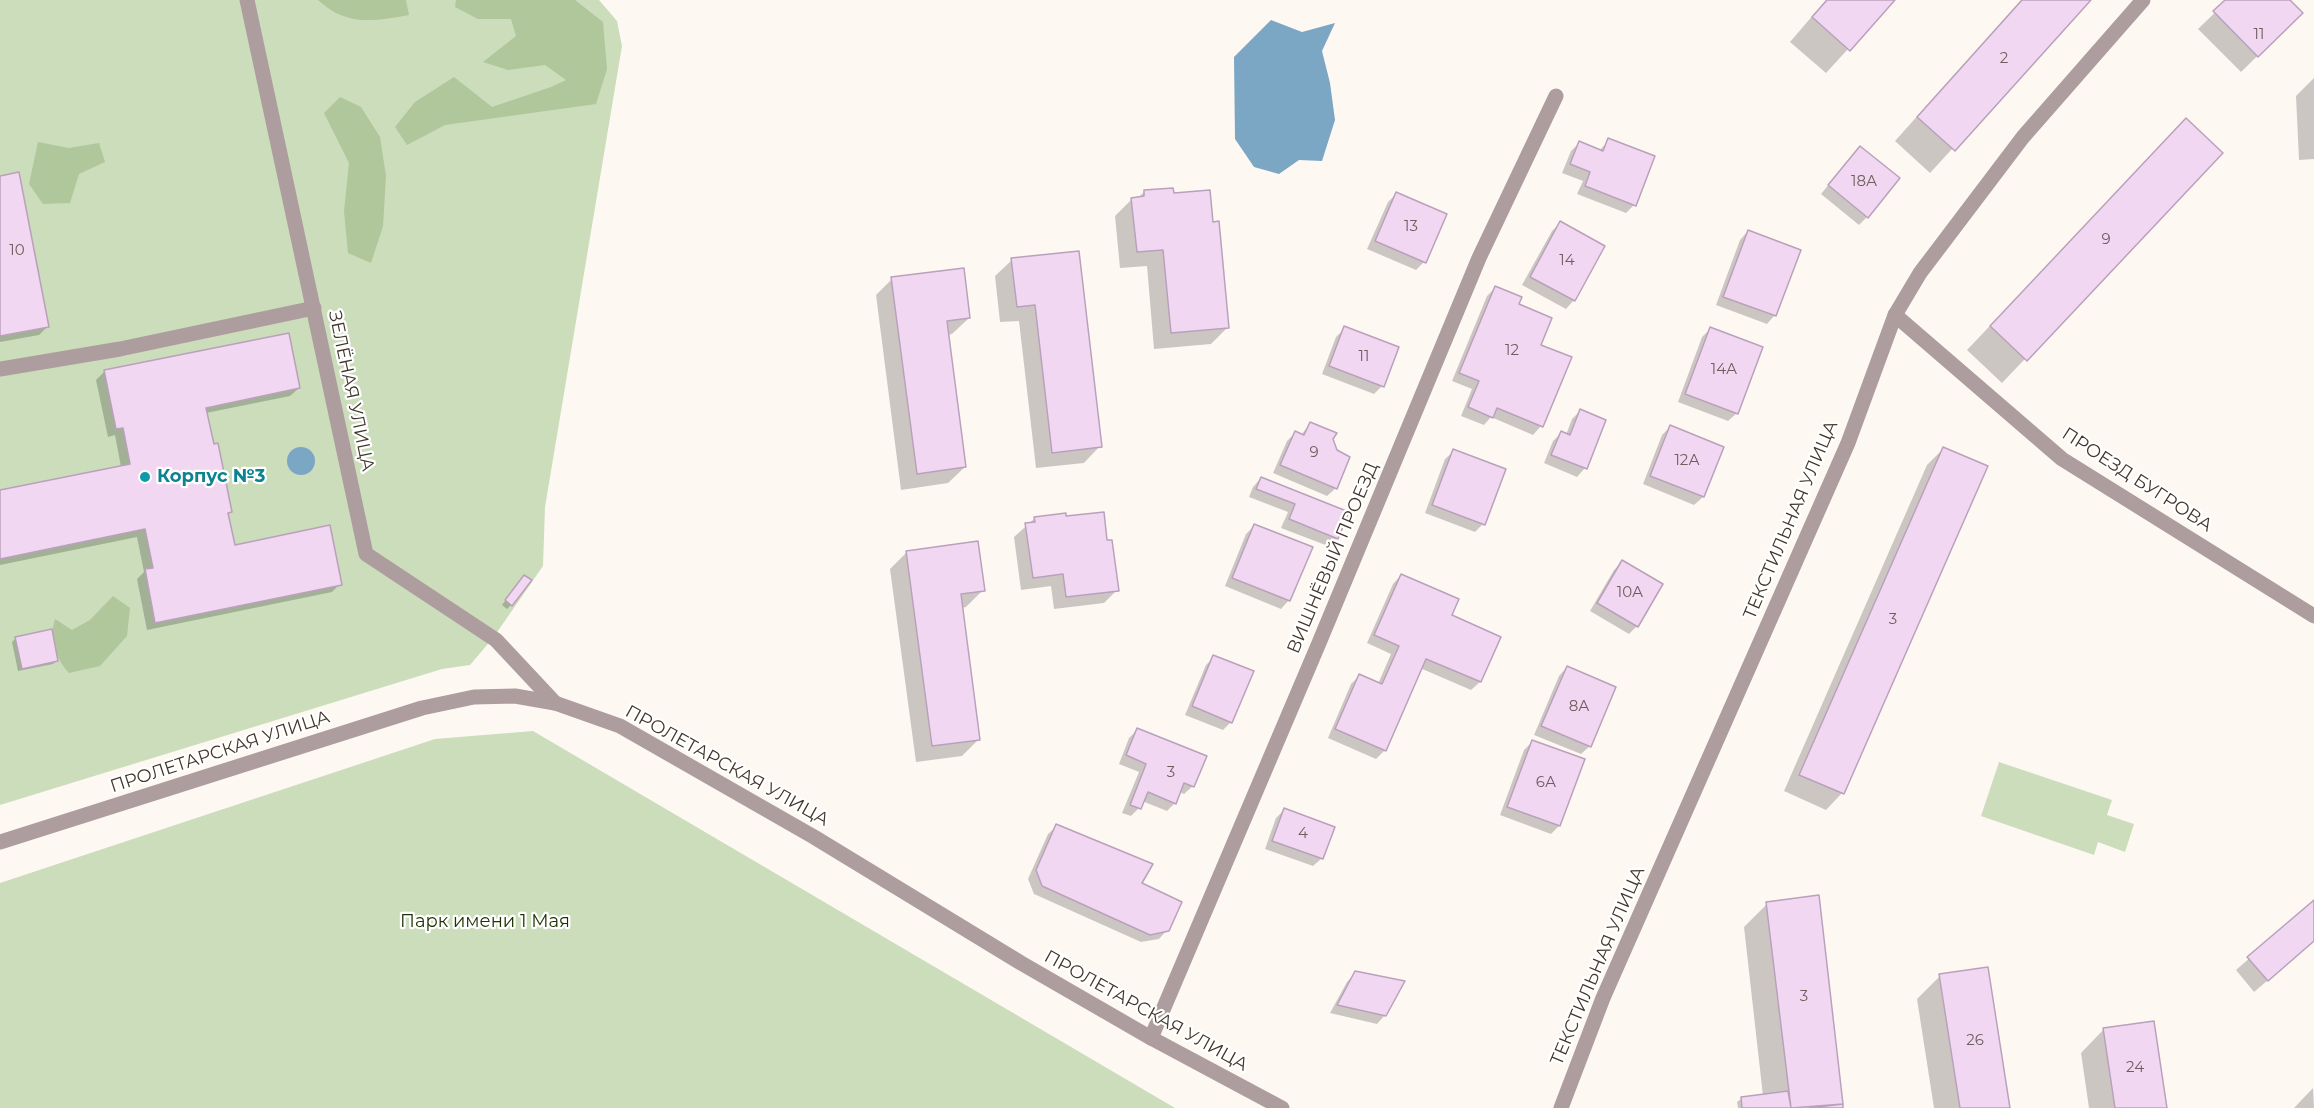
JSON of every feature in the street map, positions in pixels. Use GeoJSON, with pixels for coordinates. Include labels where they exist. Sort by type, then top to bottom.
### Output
{"type":"FeatureCollection","features":[{"type":"Feature","properties":{"kind":"street","name":"ЗЕЛЁНАЯ УЛИЦА"},"geometry":{"type":"LineString","coordinates":[[247,0],[366,554],[496,640],[555,703]]}},
{"type":"Feature","properties":{"kind":"street","name":"ТЕКСТИЛЬНАЯ УЛИЦА"},"geometry":{"type":"LineString","coordinates":[[1561,1108],[1603,998],[1848,442],[1895,315],[1920,273],[2016,147],[2144,0]]}},
{"type":"Feature","properties":{"kind":"street","name":"ВИШНЁВЫЙ ПРОЕЗД"},"geometry":{"type":"LineString","coordinates":[[1151,1038],[1479,258],[1556,96]]}},
{"type":"Feature","properties":{"kind":"street"},"geometry":{"type":"LineString","coordinates":[[0,369],[120,349],[314,308]]}},
{"type":"Feature","properties":{"kind":"street","name":"ПРОЕЗД БУГРОВА"},"geometry":{"type":"LineString","coordinates":[[1895,315],[2062,459],[2314,616]]}},
{"type":"Feature","properties":{"kind":"street","name":"ПРОЛЕТАРСКАЯ УЛИЦА"},"geometry":{"type":"LineString","coordinates":[[0,842],[422,708],[474,697],[495,696],[515,696],[555,703],[630,731],[814,837],[1151,1038],[1282,1108]]}},
{"type":"Feature","properties":{"kind":"green space"},"geometry":{"type":"Polygon","coordinates":[[[0,0],[599,0],[617,21],[622,46],[545,507],[543,566],[493,638],[470,665],[442,669],[0,805],[0,0]]]}},
{"type":"Feature","properties":{"kind":"green space"},"geometry":{"type":"Polygon","coordinates":[[[318,0],[406,0],[409,15],[361,20],[340,15],[318,0]]]}},
{"type":"Feature","properties":{"kind":"green space"},"geometry":{"type":"Polygon","coordinates":[[[456,0],[575,0],[603,22],[607,69],[596,104],[445,125],[407,145],[395,127],[415,102],[454,77],[492,107],[566,80],[545,65],[508,70],[483,62],[516,36],[511,19],[478,19],[455,7],[456,0]]]}},
{"type":"Feature","properties":{"kind":"green space"},"geometry":{"type":"Polygon","coordinates":[[[340,97],[361,107],[380,137],[386,176],[383,226],[371,263],[348,253],[344,211],[349,163],[324,113],[340,97]]]}},
{"type":"Feature","properties":{"kind":"green space"},"geometry":{"type":"Polygon","coordinates":[[[38,142],[69,148],[99,143],[105,162],[79,174],[70,203],[43,204],[29,184],[38,142]]]}},
{"type":"Feature","properties":{"kind":"green space"},"geometry":{"type":"Polygon","coordinates":[[[113,596],[130,608],[127,636],[100,666],[69,673],[60,661],[53,641],[55,619],[72,630],[90,620],[113,596]]]}},
{"type":"Feature","properties":{"kind":"green space","name":"Парк имени 1 Мая"},"geometry":{"type":"Polygon","coordinates":[[[533,731],[1175,1108],[0,1108],[0,883],[435,739],[533,731]]]}},
{"type":"Feature","properties":{"kind":"green space"},"geometry":{"type":"Polygon","coordinates":[[[1999,762],[2112,800],[2107,815],[2134,824],[2125,852],[2098,842],[2094,855],[1981,816],[1999,762]]]}},
{"type":"Feature","properties":{"kind":"water"},"geometry":{"type":"Polygon","coordinates":[[[1271,20],[1302,32],[1335,23],[1322,51],[1330,83],[1335,120],[1322,161],[1299,160],[1279,174],[1254,167],[1235,139],[1234,57],[1271,20]]]}},
{"type":"Feature","properties":{"kind":"water"},"geometry":{"type":"Polygon","coordinates":[[[301,447],[311,451],[315,461],[311,471],[301,475],[291,471],[287,461],[291,451],[301,447]]]}},
{"type":"Feature","properties":{"kind":"building"},"geometry":{"type":"Polygon","coordinates":[[[1827,0],[1895,0],[1850,51],[1812,17],[1827,0]]]}},
{"type":"Feature","properties":{"kind":"building"},"geometry":{"type":"Polygon","coordinates":[[[2022,0],[2091,0],[1955,151],[1917,117],[2022,0]]]}},
{"type":"Feature","properties":{"kind":"building"},"geometry":{"type":"Polygon","coordinates":[[[2225,0],[2290,0],[2303,13],[2258,57],[2213,11],[2225,0]]]}},
{"type":"Feature","properties":{"kind":"building"},"geometry":{"type":"Polygon","coordinates":[[[2186,118],[2223,153],[2027,361],[1990,326],[2186,118]]]}},
{"type":"Feature","properties":{"kind":"building"},"geometry":{"type":"Polygon","coordinates":[[[1608,138],[1655,156],[1636,206],[1585,186],[1590,172],[1570,164],[1579,141],[1603,151],[1608,138]]]}},
{"type":"Feature","properties":{"kind":"building"},"geometry":{"type":"Polygon","coordinates":[[[1860,146],[1900,178],[1868,218],[1828,185],[1860,146]]]}},
{"type":"Feature","properties":{"kind":"building"},"geometry":{"type":"Polygon","coordinates":[[[19,172],[49,327],[0,336],[0,176],[19,172]]]}},
{"type":"Feature","properties":{"kind":"building"},"geometry":{"type":"Polygon","coordinates":[[[1173,188],[1174,193],[1210,190],[1213,222],[1219,221],[1229,328],[1171,333],[1163,250],[1137,252],[1131,198],[1144,196],[1144,190],[1173,188]]]}},
{"type":"Feature","properties":{"kind":"building"},"geometry":{"type":"Polygon","coordinates":[[[1396,192],[1447,214],[1426,263],[1375,241],[1396,192]]]}},
{"type":"Feature","properties":{"kind":"building"},"geometry":{"type":"Polygon","coordinates":[[[1560,221],[1605,246],[1575,301],[1530,277],[1560,221]]]}},
{"type":"Feature","properties":{"kind":"building"},"geometry":{"type":"Polygon","coordinates":[[[1748,230],[1801,250],[1776,316],[1723,297],[1748,230]]]}},
{"type":"Feature","properties":{"kind":"building"},"geometry":{"type":"Polygon","coordinates":[[[1079,251],[1102,447],[1052,453],[1035,305],[1017,307],[1011,258],[1079,251]]]}},
{"type":"Feature","properties":{"kind":"building"},"geometry":{"type":"Polygon","coordinates":[[[964,268],[970,318],[947,321],[966,467],[917,474],[891,277],[964,268]]]}},
{"type":"Feature","properties":{"kind":"building"},"geometry":{"type":"Polygon","coordinates":[[[1495,286],[1522,297],[1519,304],[1552,318],[1541,345],[1572,357],[1543,427],[1497,408],[1493,418],[1468,407],[1479,381],[1459,373],[1495,286]]]}},
{"type":"Feature","properties":{"kind":"building"},"geometry":{"type":"Polygon","coordinates":[[[1344,326],[1399,347],[1384,387],[1329,366],[1344,326]]]}},
{"type":"Feature","properties":{"kind":"building"},"geometry":{"type":"Polygon","coordinates":[[[1710,327],[1763,347],[1738,414],[1685,394],[1710,327]]]}},
{"type":"Feature","properties":{"kind":"building","name":"Корпус №3"},"geometry":{"type":"Polygon","coordinates":[[[289,333],[300,388],[206,408],[214,444],[218,443],[232,512],[228,513],[235,545],[330,525],[342,585],[155,623],[145,569],[153,568],[145,529],[0,559],[0,490],[130,464],[123,428],[116,429],[104,370],[289,333]]]}},
{"type":"Feature","properties":{"kind":"building"},"geometry":{"type":"Polygon","coordinates":[[[1580,409],[1606,420],[1587,469],[1551,455],[1561,431],[1570,435],[1580,409]]]}},
{"type":"Feature","properties":{"kind":"building"},"geometry":{"type":"Polygon","coordinates":[[[1310,422],[1337,433],[1333,439],[1337,450],[1350,457],[1337,489],[1280,465],[1295,431],[1304,435],[1310,422]]]}},
{"type":"Feature","properties":{"kind":"building"},"geometry":{"type":"Polygon","coordinates":[[[1670,425],[1724,447],[1704,497],[1650,476],[1670,425]]]}},
{"type":"Feature","properties":{"kind":"building"},"geometry":{"type":"Polygon","coordinates":[[[1943,447],[1988,466],[1844,794],[1799,775],[1943,447]]]}},
{"type":"Feature","properties":{"kind":"building"},"geometry":{"type":"Polygon","coordinates":[[[1453,449],[1506,469],[1485,525],[1432,505],[1453,449]]]}},
{"type":"Feature","properties":{"kind":"building"},"geometry":{"type":"Polygon","coordinates":[[[1261,477],[1349,512],[1338,539],[1289,519],[1295,504],[1256,489],[1261,477]]]}},
{"type":"Feature","properties":{"kind":"building"},"geometry":{"type":"Polygon","coordinates":[[[1104,512],[1107,540],[1112,540],[1119,591],[1066,597],[1063,574],[1033,578],[1025,523],[1035,522],[1034,517],[1104,512]]]}},
{"type":"Feature","properties":{"kind":"building"},"geometry":{"type":"Polygon","coordinates":[[[1254,524],[1313,547],[1290,601],[1232,578],[1254,524]]]}},
{"type":"Feature","properties":{"kind":"building"},"geometry":{"type":"Polygon","coordinates":[[[978,541],[985,591],[961,594],[980,740],[932,746],[906,551],[978,541]]]}},
{"type":"Feature","properties":{"kind":"building"},"geometry":{"type":"Polygon","coordinates":[[[1622,560],[1663,584],[1638,627],[1597,603],[1622,560]]]}},
{"type":"Feature","properties":{"kind":"building"},"geometry":{"type":"Polygon","coordinates":[[[1401,574],[1459,599],[1452,615],[1501,637],[1481,682],[1426,659],[1386,751],[1335,729],[1359,674],[1382,684],[1399,646],[1374,635],[1401,574]]]}},
{"type":"Feature","properties":{"kind":"building"},"geometry":{"type":"Polygon","coordinates":[[[524,575],[532,580],[512,606],[505,600],[524,575]]]}},
{"type":"Feature","properties":{"kind":"building"},"geometry":{"type":"Polygon","coordinates":[[[52,629],[58,661],[22,669],[15,637],[52,629]]]}},
{"type":"Feature","properties":{"kind":"building"},"geometry":{"type":"Polygon","coordinates":[[[1213,655],[1254,671],[1232,723],[1192,706],[1213,655]]]}},
{"type":"Feature","properties":{"kind":"building"},"geometry":{"type":"Polygon","coordinates":[[[1567,666],[1616,687],[1591,747],[1541,726],[1567,666]]]}},
{"type":"Feature","properties":{"kind":"building"},"geometry":{"type":"Polygon","coordinates":[[[1137,728],[1207,756],[1194,787],[1184,783],[1176,804],[1148,792],[1141,809],[1130,805],[1146,764],[1126,755],[1137,728]]]}},
{"type":"Feature","properties":{"kind":"building"},"geometry":{"type":"Polygon","coordinates":[[[1532,740],[1585,759],[1560,826],[1507,807],[1532,740]]]}},
{"type":"Feature","properties":{"kind":"building"},"geometry":{"type":"Polygon","coordinates":[[[1284,808],[1335,827],[1323,859],[1272,841],[1284,808]]]}},
{"type":"Feature","properties":{"kind":"building"},"geometry":{"type":"Polygon","coordinates":[[[1056,824],[1153,864],[1142,883],[1182,902],[1169,931],[1150,935],[1042,886],[1036,870],[1056,824]]]}},
{"type":"Feature","properties":{"kind":"building"},"geometry":{"type":"Polygon","coordinates":[[[1819,895],[1843,1104],[1791,1108],[1766,902],[1819,895]]]}},
{"type":"Feature","properties":{"kind":"building"},"geometry":{"type":"Polygon","coordinates":[[[2314,900],[2314,941],[2268,981],[2247,957],[2314,900]]]}},
{"type":"Feature","properties":{"kind":"building"},"geometry":{"type":"Polygon","coordinates":[[[1988,967],[2010,1108],[1960,1108],[1939,974],[1988,967]]]}},
{"type":"Feature","properties":{"kind":"building"},"geometry":{"type":"Polygon","coordinates":[[[1355,971],[1405,981],[1386,1016],[1337,1005],[1355,971]]]}},
{"type":"Feature","properties":{"kind":"building"},"geometry":{"type":"Polygon","coordinates":[[[2154,1021],[2167,1108],[2115,1108],[2103,1028],[2154,1021]]]}},
{"type":"Feature","properties":{"kind":"building"},"geometry":{"type":"Polygon","coordinates":[[[1788,1091],[1791,1108],[1742,1108],[1741,1097],[1788,1091]]]}},
{"type":"Feature","properties":{"kind":"building"},"geometry":{"type":"Polygon","coordinates":[[[1843,1104],[1843,1108],[1810,1108],[1843,1104]]]}},
{"type":"Feature","properties":{"kind":"place","name":"Корпус №3"},"geometry":{"type":"Point","coordinates":[145,477]}}]}
